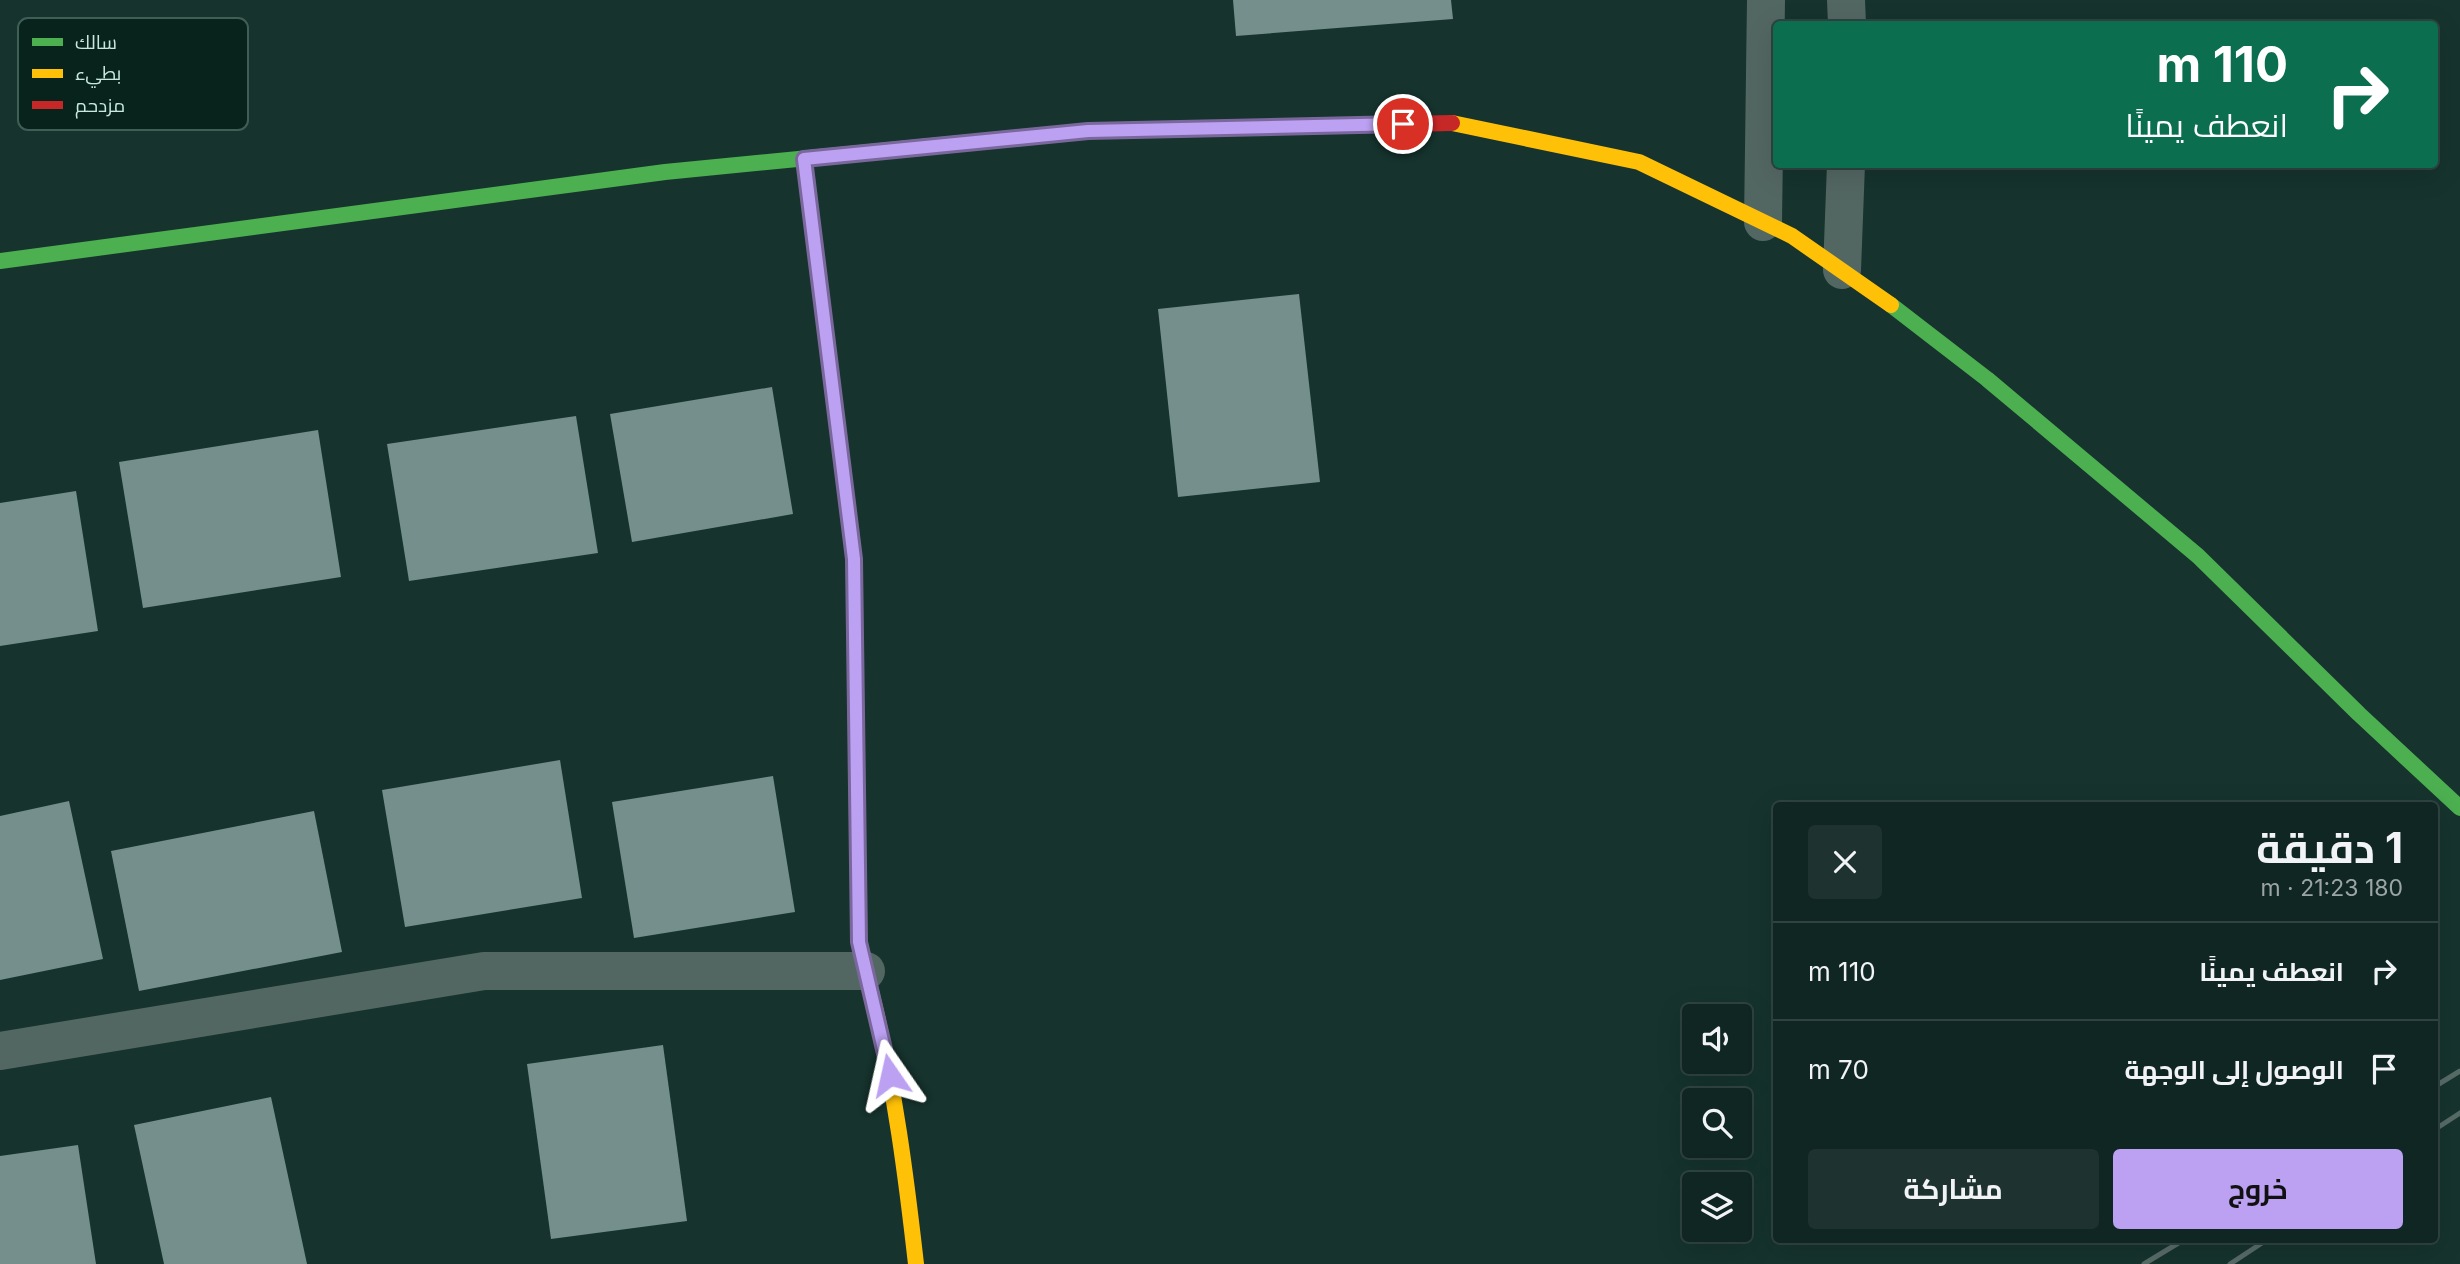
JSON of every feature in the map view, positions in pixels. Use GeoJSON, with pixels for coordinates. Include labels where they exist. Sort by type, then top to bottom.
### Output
{"type":"FeatureCollection","features":[{"type":"Feature","properties":{"kind":"street"},"geometry":{"type":"LineString","coordinates":[[1763,222],[1766,0]]}},
{"type":"Feature","properties":{"kind":"street"},"geometry":{"type":"LineString","coordinates":[[1846,0],[1847,21]]}},
{"type":"Feature","properties":{"kind":"street"},"geometry":{"type":"LineString","coordinates":[[0,261],[651,174],[1088,131],[1455,123],[1639,162],[1791,236],[1884,299],[1987,379],[2198,556],[2358,714],[2460,808]]}},
{"type":"Feature","properties":{"kind":"street"},"geometry":{"type":"LineString","coordinates":[[804,159],[854,559],[859,942],[886,1052],[902,1143],[916,1264]]}},
{"type":"Feature","properties":{"kind":"street"},"geometry":{"type":"LineString","coordinates":[[1842,270],[1846,168]]}},
{"type":"Feature","properties":{"kind":"street"},"geometry":{"type":"LineString","coordinates":[[0,1051],[484,971],[866,971]]}},
{"type":"Feature","properties":{"kind":"building"},"geometry":{"type":"Polygon","coordinates":[[[1233,0],[1451,0],[1453,19],[1236,36],[1233,0]]]}},
{"type":"Feature","properties":{"kind":"building"},"geometry":{"type":"Polygon","coordinates":[[[1299,294],[1320,482],[1178,497],[1158,309],[1299,294]]]}},
{"type":"Feature","properties":{"kind":"building"},"geometry":{"type":"Polygon","coordinates":[[[772,387],[793,514],[632,542],[610,414],[772,387]]]}},
{"type":"Feature","properties":{"kind":"building"},"geometry":{"type":"Polygon","coordinates":[[[576,416],[598,553],[409,581],[387,444],[576,416]]]}},
{"type":"Feature","properties":{"kind":"building"},"geometry":{"type":"Polygon","coordinates":[[[318,430],[341,577],[143,608],[119,462],[318,430]]]}},
{"type":"Feature","properties":{"kind":"building"},"geometry":{"type":"Polygon","coordinates":[[[76,491],[98,631],[0,646],[0,503],[76,491]]]}},
{"type":"Feature","properties":{"kind":"building"},"geometry":{"type":"Polygon","coordinates":[[[560,760],[582,898],[405,927],[382,790],[560,760]]]}},
{"type":"Feature","properties":{"kind":"building"},"geometry":{"type":"Polygon","coordinates":[[[773,776],[795,912],[634,938],[612,802],[773,776]]]}},
{"type":"Feature","properties":{"kind":"building"},"geometry":{"type":"Polygon","coordinates":[[[69,801],[103,959],[0,980],[0,816],[69,801]]]}},
{"type":"Feature","properties":{"kind":"building"},"geometry":{"type":"Polygon","coordinates":[[[314,811],[342,952],[139,991],[111,851],[314,811]]]}},
{"type":"Feature","properties":{"kind":"building"},"geometry":{"type":"Polygon","coordinates":[[[663,1045],[687,1221],[551,1239],[527,1064],[663,1045]]]}},
{"type":"Feature","properties":{"kind":"building"},"geometry":{"type":"Polygon","coordinates":[[[271,1097],[307,1264],[164,1264],[134,1125],[271,1097]]]}},
{"type":"Feature","properties":{"kind":"building"},"geometry":{"type":"Polygon","coordinates":[[[78,1145],[96,1264],[0,1264],[0,1156],[78,1145]]]}},
{"type":"Feature","properties":{"kind":"railway"},"geometry":{"type":"LineString","coordinates":[[2438,1085],[2460,1071]]}},
{"type":"Feature","properties":{"kind":"railway"},"geometry":{"type":"LineString","coordinates":[[2438,1127],[2460,1113]]}},
{"type":"Feature","properties":{"kind":"railway"},"geometry":{"type":"LineString","coordinates":[[2144,1264],[2178,1243]]}},
{"type":"Feature","properties":{"kind":"railway"},"geometry":{"type":"LineString","coordinates":[[2230,1264],[2262,1243]]}},
{"type":"Feature","properties":{"kind":"traffic: fast"},"geometry":{"type":"LineString","coordinates":[[0,261],[665,172],[921,147]]}},
{"type":"Feature","properties":{"kind":"traffic: fast"},"geometry":{"type":"LineString","coordinates":[[804,159],[854,560],[859,942],[874,1004]]}},
{"type":"Feature","properties":{"kind":"traffic: fast"},"geometry":{"type":"LineString","coordinates":[[1891,305],[1987,379],[2198,556],[2359,714],[2460,808]]}},
{"type":"Feature","properties":{"kind":"traffic: slow"},"geometry":{"type":"LineString","coordinates":[[1452,123],[1639,162],[1792,236],[1891,305]]}},
{"type":"Feature","properties":{"kind":"traffic: slow"},"geometry":{"type":"LineString","coordinates":[[921,147],[1088,131],[1270,127]]}},
{"type":"Feature","properties":{"kind":"traffic: slow"},"geometry":{"type":"LineString","coordinates":[[874,1004],[899,1133],[916,1264]]}},
{"type":"Feature","properties":{"kind":"traffic: jam"},"geometry":{"type":"LineString","coordinates":[[1270,127],[1452,123]]}},
{"type":"Feature","properties":{"kind":"route"},"geometry":{"type":"LineString","coordinates":[[890,1075],[859,942],[854,559],[804,159],[1088,131],[1403,124]]}}]}
